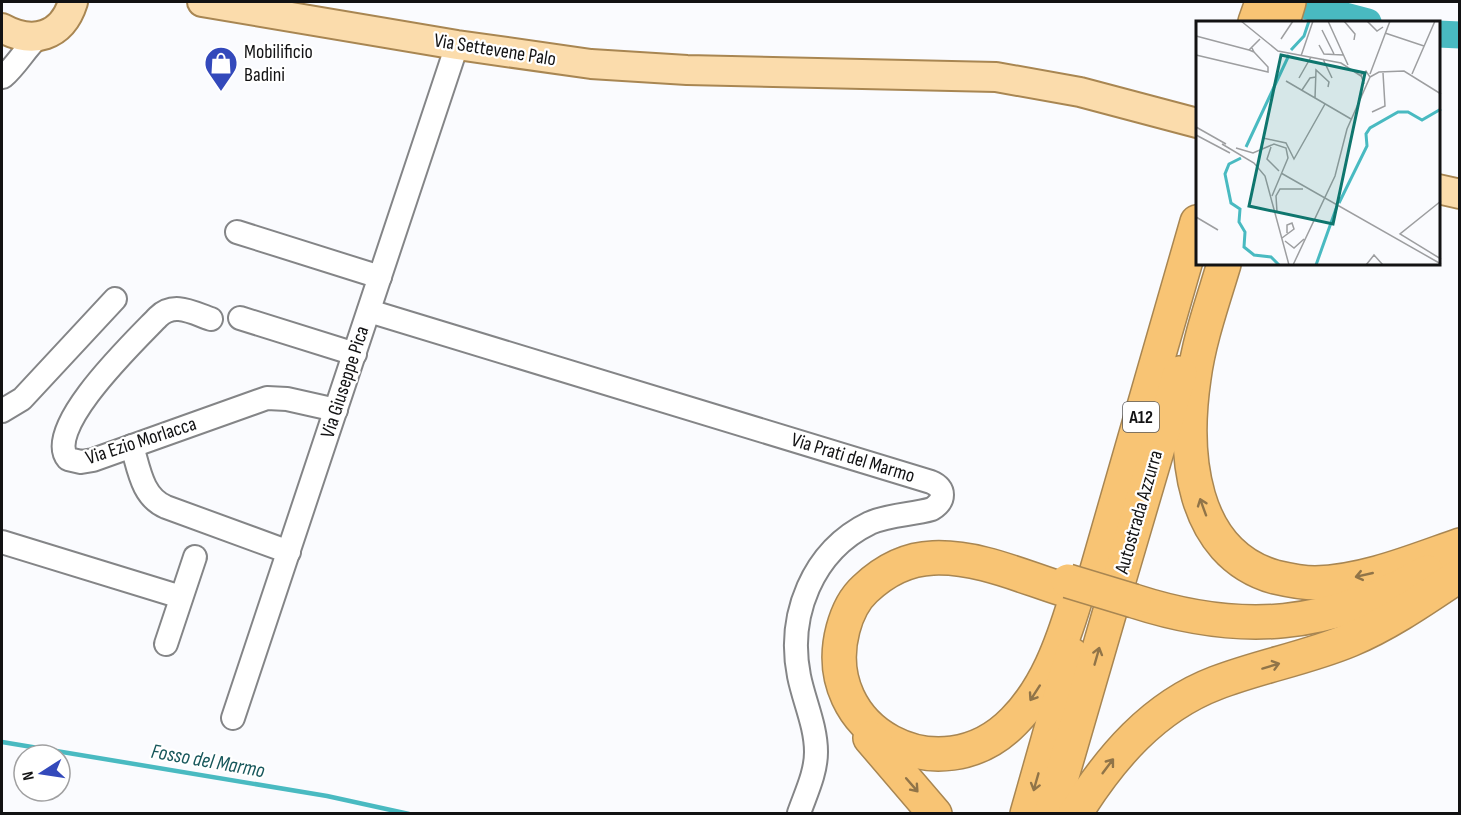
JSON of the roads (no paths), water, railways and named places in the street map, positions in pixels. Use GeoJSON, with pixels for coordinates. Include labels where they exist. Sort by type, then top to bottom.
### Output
{"type":"FeatureCollection","features":[{"type":"Feature","properties":{"kind":"highway"},"geometry":{"type":"LineString","coordinates":[[1052,813],[1094,593],[1160,325],[1196,266]]}},
{"type":"Feature","properties":{"kind":"highway"},"geometry":{"type":"LineString","coordinates":[[1223,266],[1197,362],[1190,431],[1193,473],[1201,503],[1210,526],[1226,548],[1244,564],[1260,572],[1290,580],[1314,583],[1372,573],[1460,545]]}},
{"type":"Feature","properties":{"kind":"highway"},"geometry":{"type":"LineString","coordinates":[[935,813],[853,719],[841,698],[834,678],[832,654],[836,623],[843,606],[856,588],[878,568],[899,557],[922,551],[954,551],[976,555],[1094,593],[1167,620],[1243,629],[1310,625],[1340,617],[1460,574]]}},
{"type":"Feature","properties":{"kind":"highway"},"geometry":{"type":"LineString","coordinates":[[1094,593],[1037,691],[1012,723],[983,744],[950,754],[909,751],[886,740],[870,726],[847,694],[841,676],[839,656],[842,633],[849,613],[858,597],[874,581],[887,572],[914,561],[945,558],[964,560],[1175,612],[1227,621],[1265,622],[1305,618],[1351,608],[1410,582],[1460,552]]}},
{"type":"Feature","properties":{"kind":"highway"},"geometry":{"type":"LineString","coordinates":[[1075,813],[1127,743],[1174,704],[1214,684],[1323,650],[1356,637],[1408,610],[1460,574]]}},
{"type":"Feature","properties":{"kind":"highway"},"geometry":{"type":"LineString","coordinates":[[1027,813],[1094,593]]}},
{"type":"Feature","properties":{"kind":"main road"},"geometry":{"type":"LineString","coordinates":[[2,28],[13,34],[27,37],[49,33],[60,25],[74,2]]}},
{"type":"Feature","properties":{"kind":"main road","name":"Via Settevene Palo"},"geometry":{"type":"LineString","coordinates":[[202,2],[264,7],[457,45],[617,66],[790,73],[996,77],[1080,92],[1196,123]]}},
{"type":"Feature","properties":{"kind":"main road"},"geometry":{"type":"LineString","coordinates":[[1440,189],[1460,194]]}},
{"type":"Feature","properties":{"kind":"street"},"geometry":{"type":"LineString","coordinates":[[2,28],[8,56],[2,78]]}},
{"type":"Feature","properties":{"kind":"street"},"geometry":{"type":"LineString","coordinates":[[2,78],[14,68],[28,46],[39,36]]}},
{"type":"Feature","properties":{"kind":"street","name":"Via Giuseppe Pica"},"geometry":{"type":"LineString","coordinates":[[233,718],[457,45]]}},
{"type":"Feature","properties":{"kind":"street"},"geometry":{"type":"LineString","coordinates":[[237,232],[380,277]]}},
{"type":"Feature","properties":{"kind":"street"},"geometry":{"type":"LineString","coordinates":[[2,411],[18,402],[116,299]]}},
{"type":"Feature","properties":{"kind":"street","name":"Via Ezio Morlacca"},"geometry":{"type":"LineString","coordinates":[[211,319],[180,309],[169,309],[161,313],[83,398],[73,418],[63,448],[68,459],[81,462],[93,460],[267,398],[287,399],[336,410]]}},
{"type":"Feature","properties":{"kind":"street","name":"Via Prati del Marmo"},"geometry":{"type":"LineString","coordinates":[[369,311],[931,482],[942,490],[939,504],[932,509],[877,520],[848,538],[826,559],[804,596],[797,622],[796,655],[801,687],[814,731],[816,751],[811,780],[799,813]]}},
{"type":"Feature","properties":{"kind":"street"},"geometry":{"type":"LineString","coordinates":[[240,318],[355,354]]}},
{"type":"Feature","properties":{"kind":"street"},"geometry":{"type":"LineString","coordinates":[[132,446],[144,486],[155,502],[289,552]]}},
{"type":"Feature","properties":{"kind":"street"},"geometry":{"type":"LineString","coordinates":[[2,542],[181,597]]}},
{"type":"Feature","properties":{"kind":"street"},"geometry":{"type":"LineString","coordinates":[[166,644],[195,557]]}},
{"type":"Feature","properties":{"kind":"waterway"},"geometry":{"type":"LineString","coordinates":[[1292,2],[1364,21]]}},
{"type":"Feature","properties":{"kind":"waterway"},"geometry":{"type":"LineString","coordinates":[[1440,34],[1460,35]]}},
{"type":"Feature","properties":{"kind":"waterway","name":"Fosso del Marmo"},"geometry":{"type":"LineString","coordinates":[[2,742],[327,796],[409,814]]}},
{"type":"Feature","properties":{"kind":"place","name":"Mobilificio Badini"},"geometry":{"type":"Point","coordinates":[221,92]}}]}
